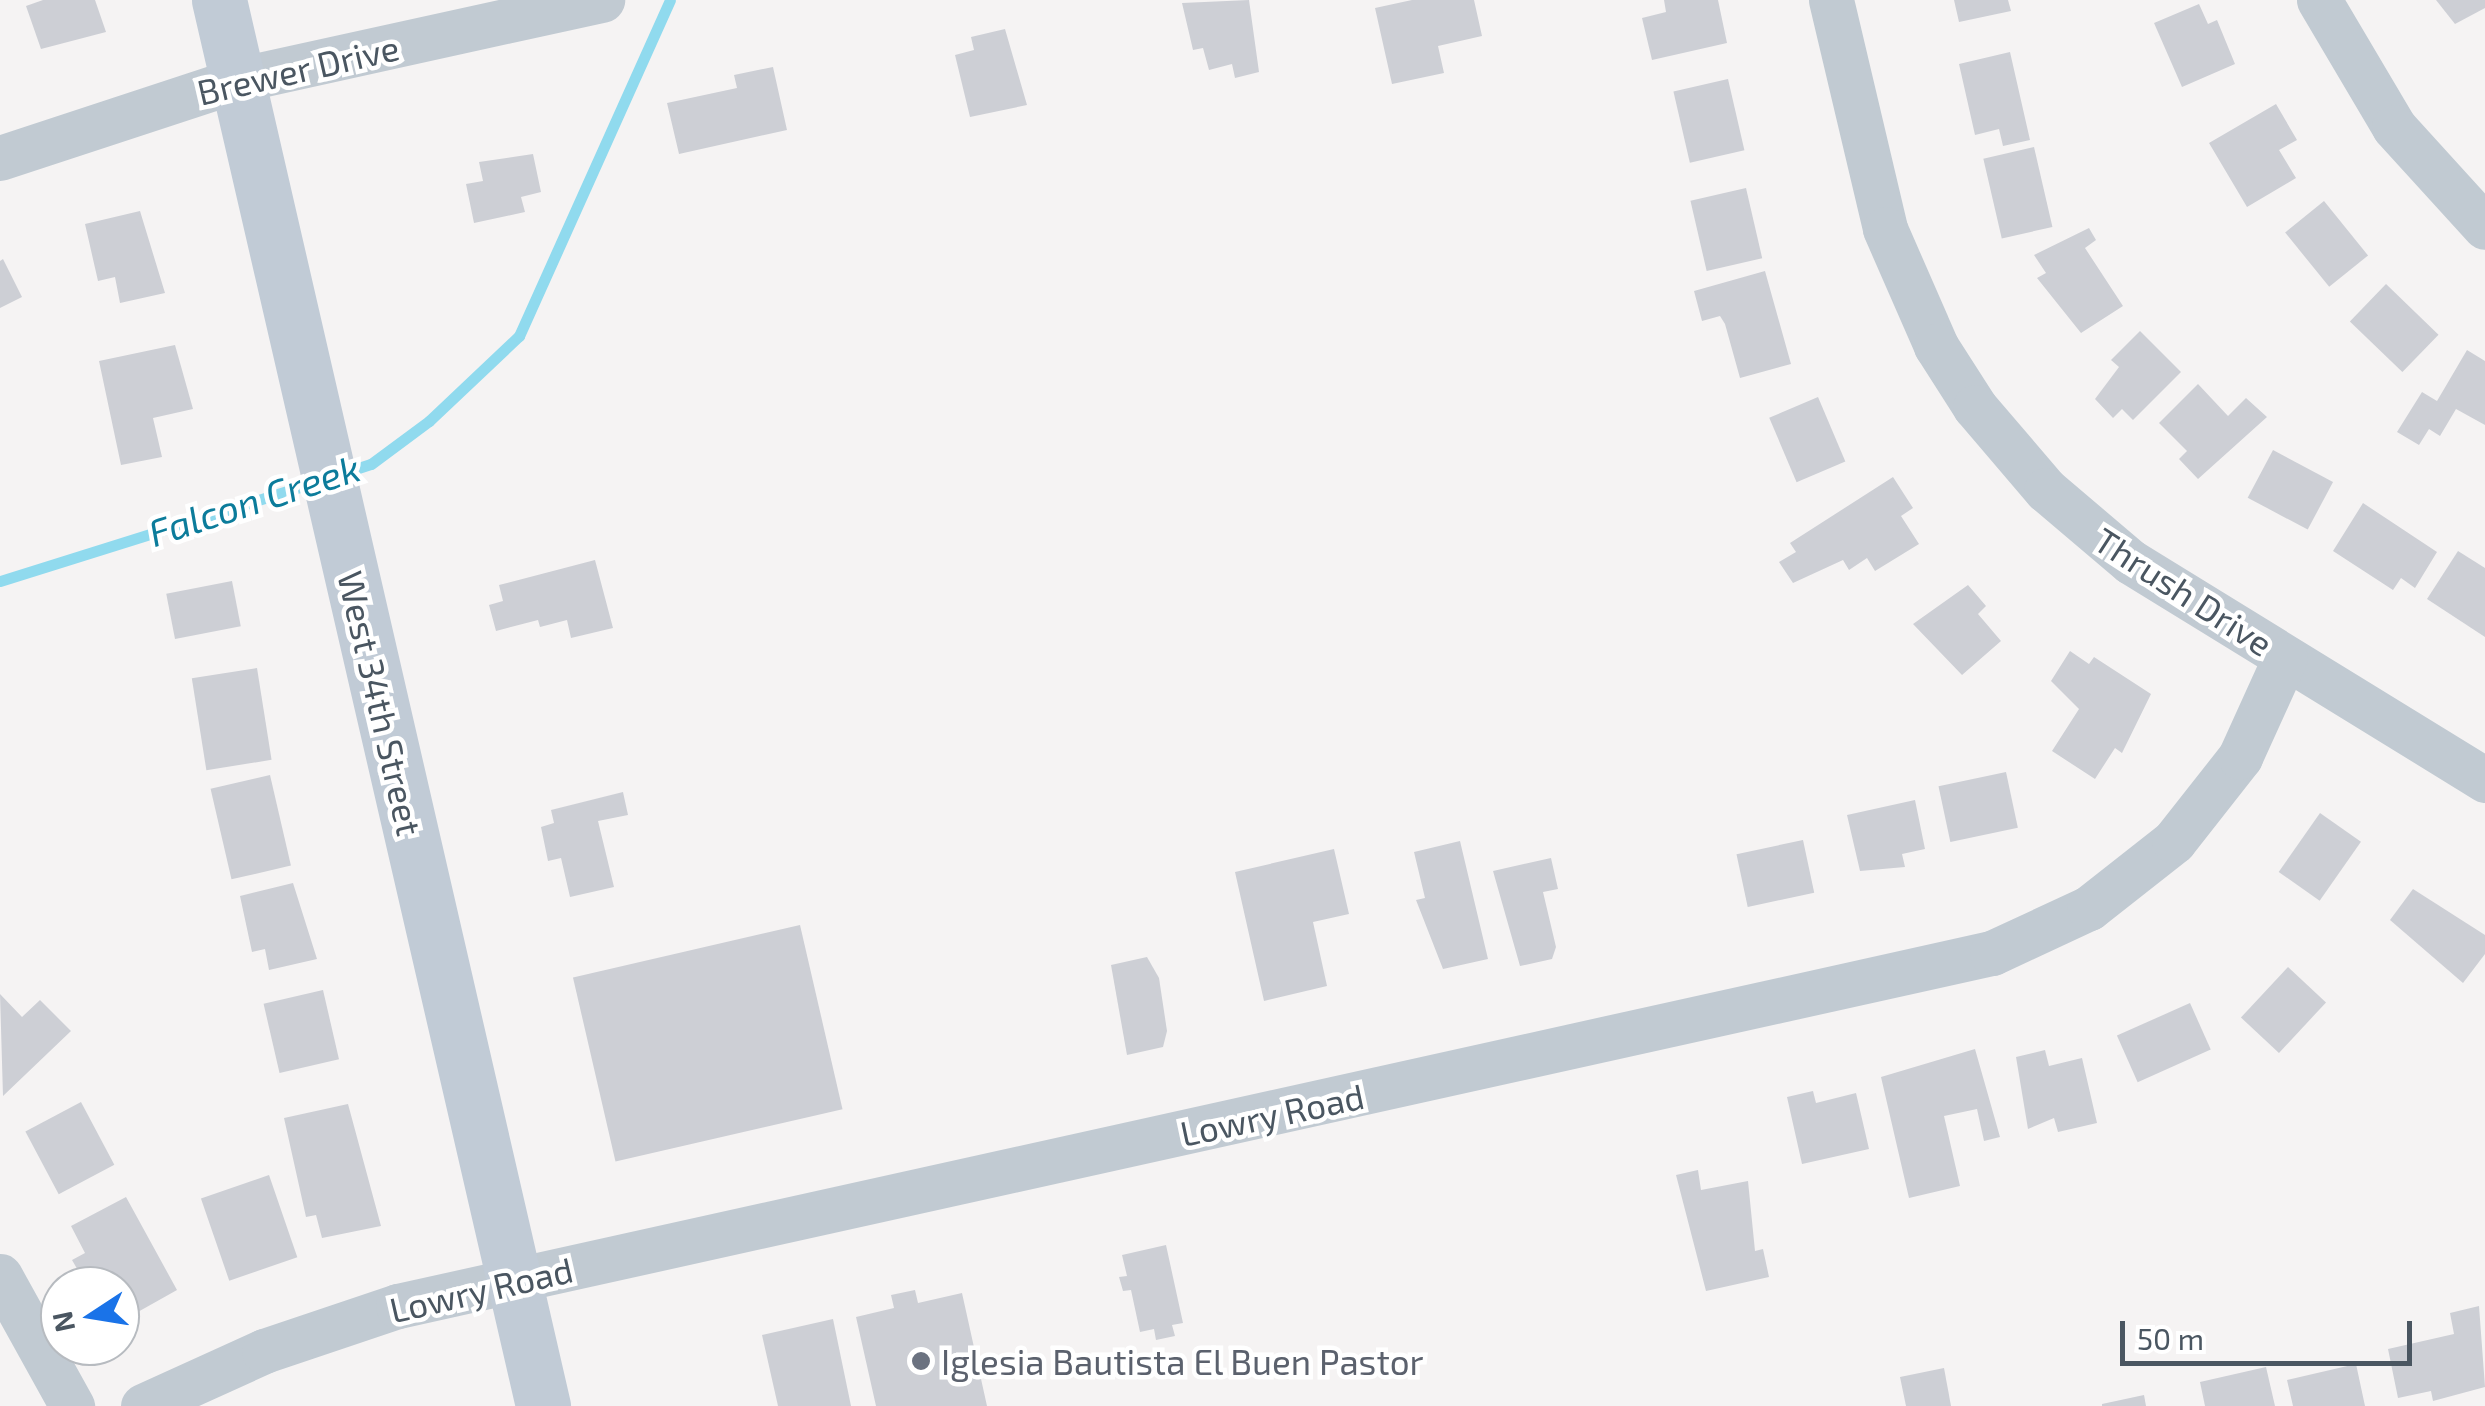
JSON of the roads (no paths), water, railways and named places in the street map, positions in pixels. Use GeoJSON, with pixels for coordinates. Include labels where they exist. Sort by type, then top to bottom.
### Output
{"type":"FeatureCollection","features":[{"type":"Feature","properties":{"kind":"street","name":"West 34th Street"},"geometry":{"type":"LineString","coordinates":[[219,0],[543,1406]]}},
{"type":"Feature","properties":{"kind":"street","name":"Brewer Drive"},"geometry":{"type":"LineString","coordinates":[[0,158],[237,80],[602,0]]}},
{"type":"Feature","properties":{"kind":"street","name":"Thrush Drive"},"geometry":{"type":"LineString","coordinates":[[1831,0],[1885,229],[1936,346],[1975,407],[2100,538],[2285,658],[2485,780]]}},
{"type":"Feature","properties":{"kind":"street"},"geometry":{"type":"LineString","coordinates":[[2319,0],[2394,127],[2485,226]]}},
{"type":"Feature","properties":{"kind":"street","name":"Lowry Road"},"geometry":{"type":"LineString","coordinates":[[142,1406],[314,1333],[514,1282],[1992,953],[2089,908],[2174,841],[2240,758],[2285,658]]}},
{"type":"Feature","properties":{"kind":"street"},"geometry":{"type":"LineString","coordinates":[[0,1276],[72,1406]]}},
{"type":"Feature","properties":{"kind":"waterway","name":"Falcon Creek"},"geometry":{"type":"LineString","coordinates":[[343,473],[371,464],[429,421],[519,336],[670,0]]}},
{"type":"Feature","properties":{"kind":"waterway","name":"Falcon Creek"},"geometry":{"type":"LineString","coordinates":[[0,581],[316,482]]}},
{"type":"Feature","properties":{"kind":"place","name":"Iglesia Bautista El Buen Pastor"},"geometry":{"type":"Point","coordinates":[921,1361]}}]}
